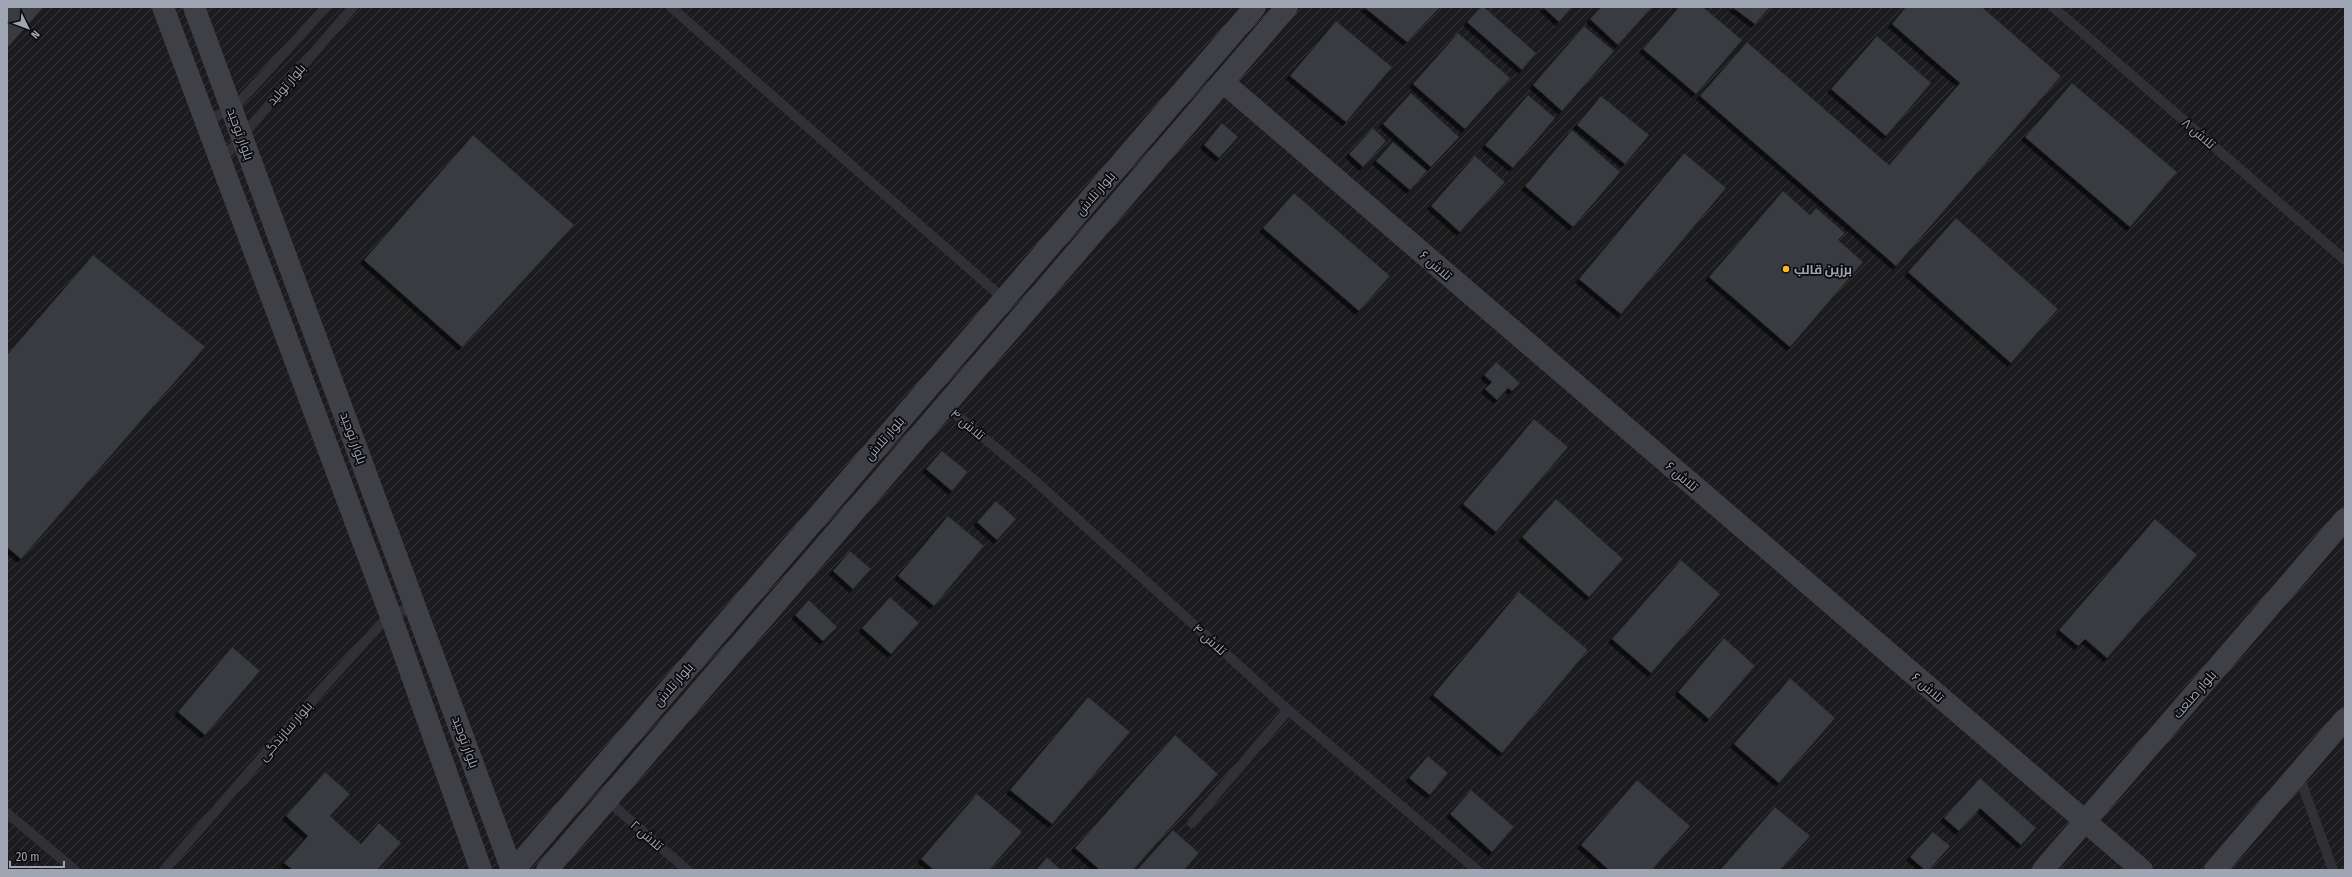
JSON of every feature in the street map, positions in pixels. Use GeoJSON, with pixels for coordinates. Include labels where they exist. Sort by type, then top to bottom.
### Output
{"type":"FeatureCollection","features":[{"type":"Feature","properties":{"kind":"street"},"geometry":{"type":"LineString","coordinates":[[163,7],[390,614],[480,870]]}},
{"type":"Feature","properties":{"kind":"street","name":"بلوار توحید"},"geometry":{"type":"LineString","coordinates":[[194,7],[513,870]]}},
{"type":"Feature","properties":{"kind":"street","name":"بلوار تلاش"},"geometry":{"type":"LineString","coordinates":[[513,870],[1255,7]]}},
{"type":"Feature","properties":{"kind":"street","name":"بلوار تلاش"},"geometry":{"type":"LineString","coordinates":[[553,863],[1022,314],[1287,7]]}},
{"type":"Feature","properties":{"kind":"street","name":"تلاش ۶"},"geometry":{"type":"LineString","coordinates":[[1222,82],[2142,870]]}},
{"type":"Feature","properties":{"kind":"street"},"geometry":{"type":"LineString","coordinates":[[1004,299],[1022,314]]}},
{"type":"Feature","properties":{"kind":"street"},"geometry":{"type":"LineString","coordinates":[[927,389],[945,405]]}},
{"type":"Feature","properties":{"kind":"street","name":"بلوار صنعت"},"geometry":{"type":"LineString","coordinates":[[2043,870],[2345,519]]}},
{"type":"Feature","properties":{"kind":"street"},"geometry":{"type":"LineString","coordinates":[[2215,870],[2345,719]]}},
{"type":"Feature","properties":{"kind":"street"},"geometry":{"type":"LineString","coordinates":[[540,839],[553,863]]}},
{"type":"Feature","properties":{"kind":"lane","name":"بلوار تولید"},"geometry":{"type":"LineString","coordinates":[[204,120],[232,110],[326,7]]}},
{"type":"Feature","properties":{"kind":"lane","name":"بلوار تولید"},"geometry":{"type":"LineString","coordinates":[[220,162],[353,7]]}},
{"type":"Feature","properties":{"kind":"lane"},"geometry":{"type":"LineString","coordinates":[[671,7],[1004,299]]}},
{"type":"Feature","properties":{"kind":"lane","name":"تلاش ۸"},"geometry":{"type":"LineString","coordinates":[[2053,7],[2345,260]]}},
{"type":"Feature","properties":{"kind":"lane","name":"تلاش ۴"},"geometry":{"type":"LineString","coordinates":[[945,405],[1033,478],[1288,710],[1477,870]]}},
{"type":"Feature","properties":{"kind":"lane"},"geometry":{"type":"LineString","coordinates":[[390,614],[416,606]]}},
{"type":"Feature","properties":{"kind":"lane","name":"بلوار سازندگی"},"geometry":{"type":"LineString","coordinates":[[164,870],[320,691],[390,614]]}},
{"type":"Feature","properties":{"kind":"lane"},"geometry":{"type":"LineString","coordinates":[[1192,823],[1288,710]]}},
{"type":"Feature","properties":{"kind":"lane"},"geometry":{"type":"LineString","coordinates":[[2298,773],[2333,870]]}},
{"type":"Feature","properties":{"kind":"lane","name":"تلاش ۲"},"geometry":{"type":"LineString","coordinates":[[607,800],[687,870]]}},
{"type":"Feature","properties":{"kind":"lane"},"geometry":{"type":"LineString","coordinates":[[7,813],[75,870]]}},
{"type":"Feature","properties":{"kind":"shaded area"},"geometry":{"type":"Polygon","coordinates":[[[7,7],[2345,7],[2345,870],[7,870],[7,7]]]}},
{"type":"Feature","properties":{"kind":"building"},"geometry":{"type":"Polygon","coordinates":[[[7,7],[44,7],[7,48],[7,7]]]}},
{"type":"Feature","properties":{"kind":"building"},"geometry":{"type":"Polygon","coordinates":[[[1364,7],[1440,7],[1407,42],[1364,7]]]}},
{"type":"Feature","properties":{"kind":"building"},"geometry":{"type":"Polygon","coordinates":[[[1481,7],[1484,7],[1536,53],[1522,70],[1467,22],[1481,7]]]}},
{"type":"Feature","properties":{"kind":"building"},"geometry":{"type":"Polygon","coordinates":[[[1543,7],[1572,7],[1559,22],[1543,7]]]}},
{"type":"Feature","properties":{"kind":"building"},"geometry":{"type":"Polygon","coordinates":[[[1601,7],[1652,7],[1618,45],[1590,19],[1601,7]]]}},
{"type":"Feature","properties":{"kind":"building"},"geometry":{"type":"Polygon","coordinates":[[[1679,7],[1703,7],[1742,40],[1696,94],[1643,49],[1679,7]]]}},
{"type":"Feature","properties":{"kind":"building"},"geometry":{"type":"Polygon","coordinates":[[[1732,7],[1770,7],[1755,24],[1732,7]]]}},
{"type":"Feature","properties":{"kind":"building"},"geometry":{"type":"Polygon","coordinates":[[[1906,7],[1982,7],[2061,76],[1896,266],[1700,96],[1747,42],[1889,165],[1960,83],[1892,24],[1906,7]]]}},
{"type":"Feature","properties":{"kind":"building"},"geometry":{"type":"Polygon","coordinates":[[[1336,21],[1392,67],[1346,122],[1290,76],[1336,21]]]}},
{"type":"Feature","properties":{"kind":"building"},"geometry":{"type":"Polygon","coordinates":[[[1584,26],[1614,51],[1562,111],[1533,85],[1584,26]]]}},
{"type":"Feature","properties":{"kind":"building"},"geometry":{"type":"Polygon","coordinates":[[[1458,33],[1510,78],[1465,129],[1413,84],[1458,33]]]}},
{"type":"Feature","properties":{"kind":"building"},"geometry":{"type":"Polygon","coordinates":[[[1877,36],[1931,83],[1886,136],[1831,89],[1877,36]]]}},
{"type":"Feature","properties":{"kind":"building"},"geometry":{"type":"Polygon","coordinates":[[[2072,83],[2177,172],[2130,227],[2025,137],[2072,83]]]}},
{"type":"Feature","properties":{"kind":"building"},"geometry":{"type":"Polygon","coordinates":[[[1411,93],[1459,137],[1431,167],[1383,124],[1411,93]]]}},
{"type":"Feature","properties":{"kind":"building"},"geometry":{"type":"Polygon","coordinates":[[[1528,95],[1555,118],[1513,168],[1485,145],[1528,95]]]}},
{"type":"Feature","properties":{"kind":"building"},"geometry":{"type":"Polygon","coordinates":[[[1601,96],[1649,135],[1625,164],[1577,125],[1601,96]]]}},
{"type":"Feature","properties":{"kind":"building"},"geometry":{"type":"Polygon","coordinates":[[[1222,123],[1238,137],[1219,158],[1204,145],[1222,123]]]}},
{"type":"Feature","properties":{"kind":"building"},"geometry":{"type":"Polygon","coordinates":[[[1373,128],[1386,141],[1363,167],[1349,154],[1373,128]]]}},
{"type":"Feature","properties":{"kind":"building"},"geometry":{"type":"Polygon","coordinates":[[[1572,130],[1620,172],[1573,227],[1525,186],[1572,130]]]}},
{"type":"Feature","properties":{"kind":"building"},"geometry":{"type":"Polygon","coordinates":[[[473,135],[574,225],[462,347],[364,260],[473,135]]]}},
{"type":"Feature","properties":{"kind":"building"},"geometry":{"type":"Polygon","coordinates":[[[1393,142],[1427,171],[1410,190],[1376,161],[1393,142]]]}},
{"type":"Feature","properties":{"kind":"building"},"geometry":{"type":"Polygon","coordinates":[[[1684,153],[1726,188],[1621,314],[1579,279],[1684,153]]]}},
{"type":"Feature","properties":{"kind":"building"},"geometry":{"type":"Polygon","coordinates":[[[1475,156],[1505,182],[1460,232],[1431,206],[1475,156]]]}},
{"type":"Feature","properties":{"kind":"building","name":"برزین قالب"},"geometry":{"type":"Polygon","coordinates":[[[1783,191],[1810,215],[1816,208],[1845,233],[1838,240],[1863,262],[1790,347],[1709,277],[1783,191]]]}},
{"type":"Feature","properties":{"kind":"building"},"geometry":{"type":"Polygon","coordinates":[[[1294,193],[1390,276],[1359,311],[1263,228],[1294,193]]]}},
{"type":"Feature","properties":{"kind":"building"},"geometry":{"type":"Polygon","coordinates":[[[1956,218],[2058,309],[2011,363],[1908,272],[1956,218]]]}},
{"type":"Feature","properties":{"kind":"building"},"geometry":{"type":"Polygon","coordinates":[[[93,255],[205,347],[21,559],[7,547],[7,355],[93,255]]]}},
{"type":"Feature","properties":{"kind":"building"},"geometry":{"type":"Polygon","coordinates":[[[1496,362],[1520,383],[1512,391],[1508,388],[1497,400],[1485,389],[1492,382],[1484,375],[1496,362]]]}},
{"type":"Feature","properties":{"kind":"building"},"geometry":{"type":"Polygon","coordinates":[[[1534,419],[1568,447],[1496,532],[1463,504],[1534,419]]]}},
{"type":"Feature","properties":{"kind":"building"},"geometry":{"type":"Polygon","coordinates":[[[942,451],[968,472],[952,491],[926,469],[942,451]]]}},
{"type":"Feature","properties":{"kind":"building"},"geometry":{"type":"Polygon","coordinates":[[[1556,499],[1623,559],[1589,597],[1522,537],[1556,499]]]}},
{"type":"Feature","properties":{"kind":"building"},"geometry":{"type":"Polygon","coordinates":[[[996,501],[1016,519],[997,540],[977,522],[996,501]]]}},
{"type":"Feature","properties":{"kind":"building"},"geometry":{"type":"Polygon","coordinates":[[[948,516],[984,546],[934,606],[898,576],[948,516]]]}},
{"type":"Feature","properties":{"kind":"building"},"geometry":{"type":"Polygon","coordinates":[[[2155,519],[2197,555],[2107,658],[2085,639],[2078,646],[2059,630],[2155,519]]]}},
{"type":"Feature","properties":{"kind":"building"},"geometry":{"type":"Polygon","coordinates":[[[850,551],[871,569],[853,589],[833,571],[850,551]]]}},
{"type":"Feature","properties":{"kind":"building"},"geometry":{"type":"Polygon","coordinates":[[[1681,560],[1720,594],[1651,673],[1612,639],[1681,560]]]}},
{"type":"Feature","properties":{"kind":"building"},"geometry":{"type":"Polygon","coordinates":[[[1519,592],[1588,650],[1502,753],[1433,695],[1519,592]]]}},
{"type":"Feature","properties":{"kind":"building"},"geometry":{"type":"Polygon","coordinates":[[[890,597],[919,623],[891,654],[862,628],[890,597]]]}},
{"type":"Feature","properties":{"kind":"building"},"geometry":{"type":"Polygon","coordinates":[[[809,600],[837,627],[823,641],[795,615],[809,600]]]}},
{"type":"Feature","properties":{"kind":"building"},"geometry":{"type":"Polygon","coordinates":[[[1724,638],[1755,666],[1709,719],[1678,692],[1724,638]]]}},
{"type":"Feature","properties":{"kind":"building"},"geometry":{"type":"Polygon","coordinates":[[[232,647],[260,671],[205,735],[178,712],[232,647]]]}},
{"type":"Feature","properties":{"kind":"building"},"geometry":{"type":"Polygon","coordinates":[[[1790,678],[1835,718],[1779,783],[1734,744],[1790,678]]]}},
{"type":"Feature","properties":{"kind":"building"},"geometry":{"type":"Polygon","coordinates":[[[1088,697],[1130,732],[1052,824],[1010,790],[1088,697]]]}},
{"type":"Feature","properties":{"kind":"building"},"geometry":{"type":"Polygon","coordinates":[[[1175,735],[1218,774],[1133,870],[1100,870],[1075,848],[1175,735]]]}},
{"type":"Feature","properties":{"kind":"building"},"geometry":{"type":"Polygon","coordinates":[[[1428,756],[1448,773],[1430,795],[1409,778],[1428,756]]]}},
{"type":"Feature","properties":{"kind":"building"},"geometry":{"type":"Polygon","coordinates":[[[325,772],[350,794],[330,816],[361,844],[379,823],[401,843],[377,870],[293,870],[284,863],[308,836],[286,816],[325,772]]]}},
{"type":"Feature","properties":{"kind":"building"},"geometry":{"type":"Polygon","coordinates":[[[1980,778],[2036,828],[2021,845],[1980,808],[1959,831],[1944,818],[1980,778]]]}},
{"type":"Feature","properties":{"kind":"building"},"geometry":{"type":"Polygon","coordinates":[[[1637,780],[1690,826],[1652,870],[1609,870],[1581,845],[1637,780]]]}},
{"type":"Feature","properties":{"kind":"building"},"geometry":{"type":"Polygon","coordinates":[[[1471,790],[1514,827],[1492,852],[1450,814],[1471,790]]]}},
{"type":"Feature","properties":{"kind":"building"},"geometry":{"type":"Polygon","coordinates":[[[977,794],[1022,832],[989,870],[934,870],[921,859],[977,794]]]}},
{"type":"Feature","properties":{"kind":"building"},"geometry":{"type":"Polygon","coordinates":[[[1775,807],[1810,836],[1780,870],[1720,870],[1775,807]]]}},
{"type":"Feature","properties":{"kind":"building"},"geometry":{"type":"Polygon","coordinates":[[[1173,830],[1199,853],[1184,870],[1137,870],[1173,830]]]}},
{"type":"Feature","properties":{"kind":"building"},"geometry":{"type":"Polygon","coordinates":[[[1933,832],[1950,846],[1929,870],[1925,870],[1910,857],[1933,832]]]}},
{"type":"Feature","properties":{"kind":"building"},"geometry":{"type":"Polygon","coordinates":[[[1047,857],[1061,870],[1036,870],[1047,857]]]}},
{"type":"Feature","properties":{"kind":"place","name":"برزین قالب"},"geometry":{"type":"Point","coordinates":[1786,269]}}]}
